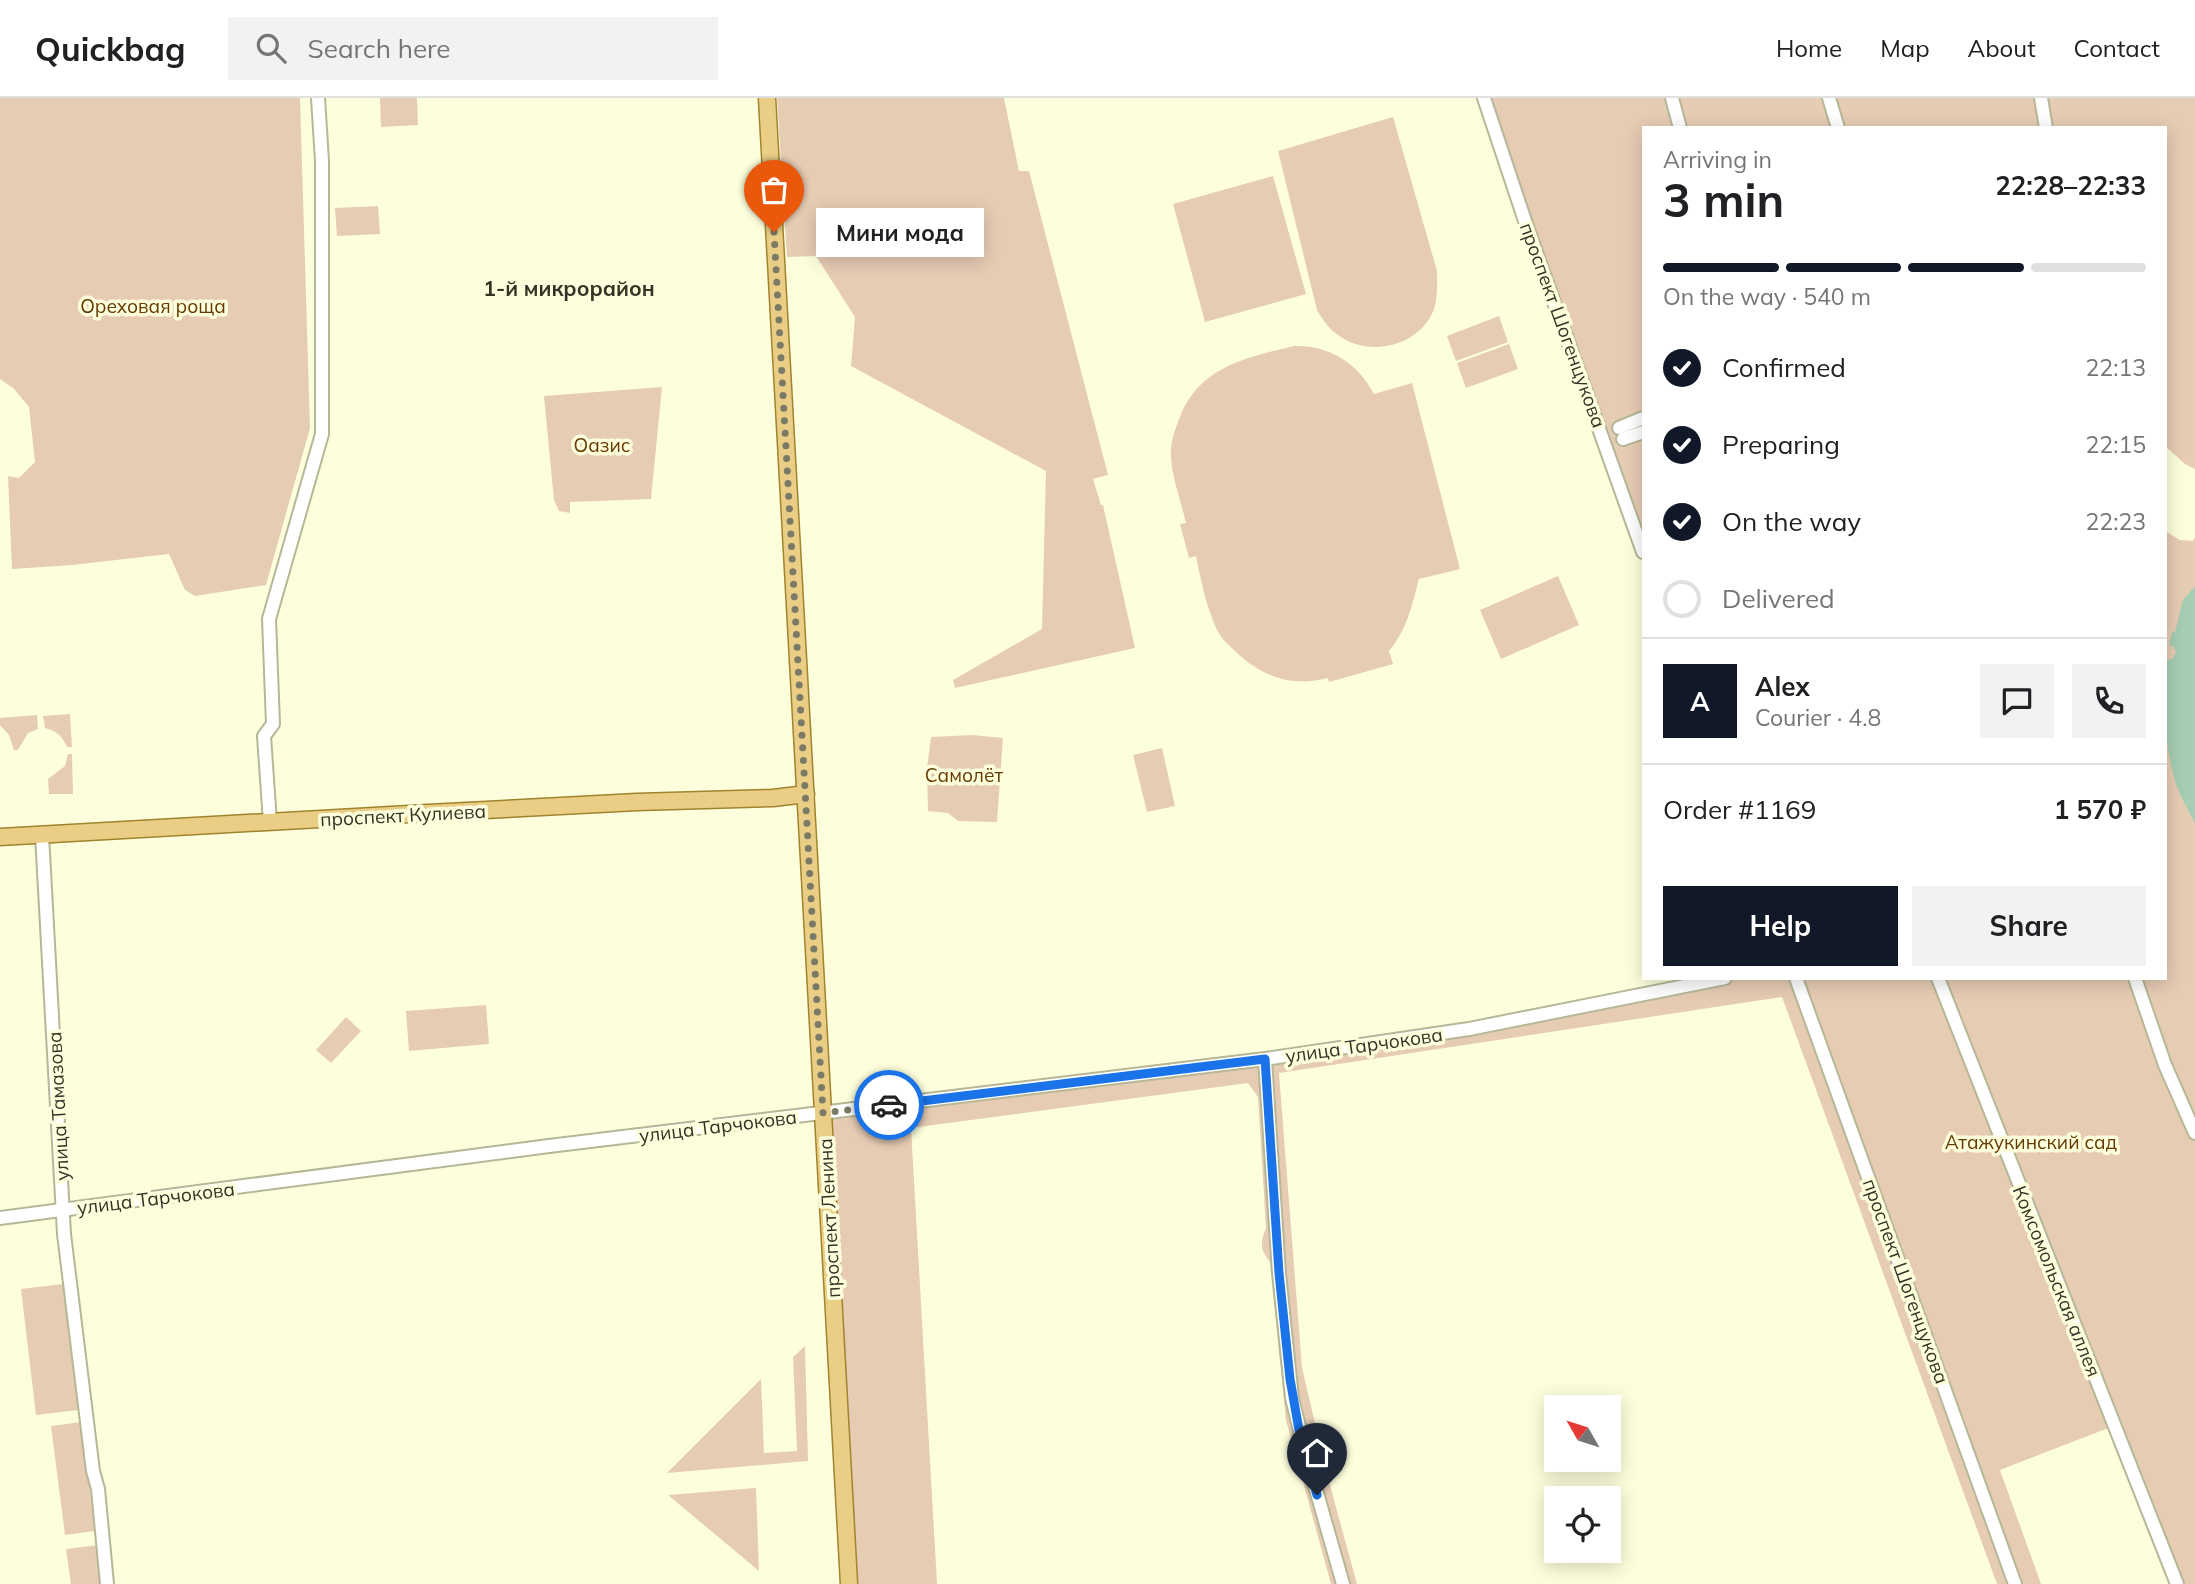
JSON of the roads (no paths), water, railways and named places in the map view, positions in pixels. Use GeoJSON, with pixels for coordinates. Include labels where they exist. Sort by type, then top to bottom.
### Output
{"type":"FeatureCollection","features":[{"type":"Feature","properties":{"kind":"main road","name":"проспект Ленина"},"geometry":{"type":"LineString","coordinates":[[767,98],[849,1584]]}},
{"type":"Feature","properties":{"kind":"main road","name":"проспект Кулиева"},"geometry":{"type":"LineString","coordinates":[[0,837],[637,802],[773,798],[806,794]]}},
{"type":"Feature","properties":{"kind":"street"},"geometry":{"type":"LineString","coordinates":[[270,822],[264,736],[273,724],[269,619],[322,434],[322,161],[318,98]]}},
{"type":"Feature","properties":{"kind":"street","name":"проспект Шогенцукова"},"geometry":{"type":"LineString","coordinates":[[1484,98],[1530,236],[1642,549]]}},
{"type":"Feature","properties":{"kind":"street"},"geometry":{"type":"LineString","coordinates":[[1672,98],[1679,126]]}},
{"type":"Feature","properties":{"kind":"street"},"geometry":{"type":"LineString","coordinates":[[1829,98],[1837,126]]}},
{"type":"Feature","properties":{"kind":"street"},"geometry":{"type":"LineString","coordinates":[[2041,98],[2046,126]]}},
{"type":"Feature","properties":{"kind":"street"},"geometry":{"type":"LineString","coordinates":[[1642,419],[1621,433],[1642,432]]}},
{"type":"Feature","properties":{"kind":"street","name":"улица Тамазова"},"geometry":{"type":"LineString","coordinates":[[42,835],[64,1234],[93,1471],[98,1489],[107,1584]]}},
{"type":"Feature","properties":{"kind":"street","name":"улица Тарчокова"},"geometry":{"type":"LineString","coordinates":[[0,1218],[563,1144],[1418,1038],[1715,980]]}},
{"type":"Feature","properties":{"kind":"street","name":"проспект Шогенцукова"},"geometry":{"type":"LineString","coordinates":[[1797,980],[2015,1584]]}},
{"type":"Feature","properties":{"kind":"street","name":"Комсомольская аллея"},"geometry":{"type":"LineString","coordinates":[[1939,980],[2177,1584]]}},
{"type":"Feature","properties":{"kind":"street"},"geometry":{"type":"LineString","coordinates":[[2136,980],[2165,1065],[2195,1133]]}},
{"type":"Feature","properties":{"kind":"street"},"geometry":{"type":"LineString","coordinates":[[1265,1059],[1279,1273],[1292,1398],[1343,1584]]}},
{"type":"Feature","properties":{"kind":"place","name":"Мини мода"},"geometry":{"type":"Point","coordinates":[774,232]}},
{"type":"Feature","properties":{"kind":"district","name":"1-й микрорайон"},"geometry":{"type":"Point","coordinates":[569,288]}},
{"type":"Feature","properties":{"kind":"park label","name":"Ореховая роща"},"geometry":{"type":"Point","coordinates":[153,306]}},
{"type":"Feature","properties":{"kind":"park label","name":"Оазис"},"geometry":{"type":"Point","coordinates":[602,445]}},
{"type":"Feature","properties":{"kind":"park label","name":"Самолёт"},"geometry":{"type":"Point","coordinates":[964,775]}},
{"type":"Feature","properties":{"kind":"park label","name":"Атажукинский сад"},"geometry":{"type":"Point","coordinates":[2031,1142]}}]}
